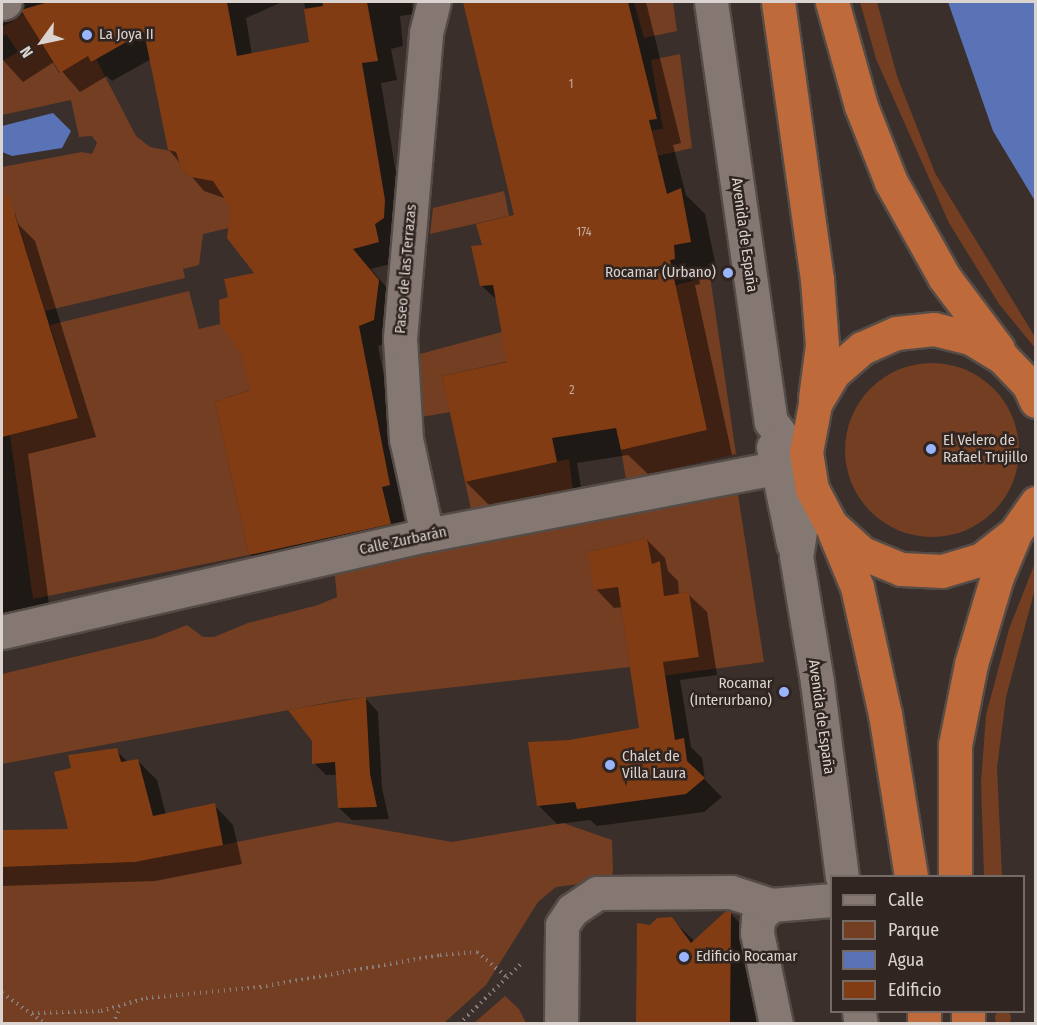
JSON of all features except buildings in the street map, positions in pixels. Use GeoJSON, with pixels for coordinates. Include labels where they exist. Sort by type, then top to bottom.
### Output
{"type":"FeatureCollection","features":[{"type":"Feature","properties":{"kind":"highway"},"geometry":{"type":"LineString","coordinates":[[778,2],[817,279],[822,345],[815,404],[800,468],[831,525],[859,598],[885,714],[911,875]]}},
{"type":"Feature","properties":{"kind":"highway"},"geometry":{"type":"LineString","coordinates":[[832,2],[861,106],[891,182],[944,277],[1032,393]]}},
{"type":"Feature","properties":{"kind":"highway"},"geometry":{"type":"LineString","coordinates":[[815,404],[834,372],[862,348],[896,333],[934,329],[970,338],[1002,357],[1032,393]]}},
{"type":"Feature","properties":{"kind":"highway"},"geometry":{"type":"LineString","coordinates":[[955,875],[955,745],[971,664],[997,577],[1015,533],[1035,503]]}},
{"type":"Feature","properties":{"kind":"highway"},"geometry":{"type":"LineString","coordinates":[[831,525],[862,553],[900,569],[922,572],[964,566],[982,559],[1015,533]]}},
{"type":"Feature","properties":{"kind":"street","name":"Paseo de las Terrazas"},"geometry":{"type":"LineString","coordinates":[[427,535],[406,439],[400,338],[426,33],[434,2]]}},
{"type":"Feature","properties":{"kind":"street","name":"Avenida de España"},"geometry":{"type":"LineString","coordinates":[[711,2],[771,422],[785,440],[800,468],[801,519],[796,556],[817,682],[842,875]]}},
{"type":"Feature","properties":{"kind":"street","name":"Calle Zurbarán"},"geometry":{"type":"LineString","coordinates":[[2,632],[427,535],[800,468]]}},
{"type":"Feature","properties":{"kind":"street"},"geometry":{"type":"LineString","coordinates":[[561,1023],[560,944],[562,925],[573,910],[597,893],[731,892],[771,905],[830,900]]}},
{"type":"Feature","properties":{"kind":"street"},"geometry":{"type":"LineString","coordinates":[[771,905],[758,918],[757,933],[776,1023]]}},
{"type":"Feature","properties":{"kind":"path"},"geometry":{"type":"LineString","coordinates":[[459,1023],[532,955],[560,944]]}},
{"type":"Feature","properties":{"kind":"path"},"geometry":{"type":"LineString","coordinates":[[32,1013],[120,1006],[146,998],[181,998],[355,972],[440,955],[477,952],[507,977]]}},
{"type":"Feature","properties":{"kind":"path"},"geometry":{"type":"LineString","coordinates":[[2,993],[46,1023]]}},
{"type":"Feature","properties":{"kind":"path"},"geometry":{"type":"LineString","coordinates":[[113,1023],[120,1006]]}},
{"type":"Feature","properties":{"kind":"green space"},"geometry":{"type":"Polygon","coordinates":[[[634,2],[673,2],[677,31],[644,38],[634,2]]]}},
{"type":"Feature","properties":{"kind":"green space"},"geometry":{"type":"Polygon","coordinates":[[[860,2],[877,2],[897,76],[935,173],[1035,337],[1035,348],[999,304],[949,223],[876,59],[860,2]]]}},
{"type":"Feature","properties":{"kind":"green space"},"geometry":{"type":"Polygon","coordinates":[[[24,14],[59,73],[88,56],[91,62],[96,59],[136,136],[150,147],[176,152],[182,171],[191,177],[210,176],[236,212],[229,228],[203,234],[199,265],[183,269],[185,278],[45,311],[15,213],[2,214],[2,167],[82,152],[92,154],[97,143],[92,136],[79,137],[71,100],[2,115],[2,61],[18,52],[6,34],[2,37],[2,27],[24,14]]]}},
{"type":"Feature","properties":{"kind":"green space"},"geometry":{"type":"Polygon","coordinates":[[[680,54],[692,148],[579,174],[630,151],[654,130],[663,129],[651,60],[680,54]]]}},
{"type":"Feature","properties":{"kind":"green space"},"geometry":{"type":"Polygon","coordinates":[[[504,191],[509,216],[430,234],[433,208],[504,191]]]}},
{"type":"Feature","properties":{"kind":"green space"},"geometry":{"type":"Polygon","coordinates":[[[710,276],[736,454],[626,479],[621,450],[707,430],[684,322],[442,376],[450,412],[421,417],[420,354],[710,276]]]}},
{"type":"Feature","properties":{"kind":"green space"},"geometry":{"type":"Polygon","coordinates":[[[189,291],[199,329],[220,324],[239,341],[260,392],[249,390],[215,402],[249,555],[33,599],[10,435],[78,418],[50,325],[189,291]]]}},
{"type":"Feature","properties":{"kind":"green space"},"geometry":{"type":"Polygon","coordinates":[[[932,363],[949,364],[965,369],[994,388],[1013,417],[1018,433],[1018,467],[1013,483],[994,512],[965,531],[949,536],[932,537],[915,536],[899,531],[870,512],[851,483],[846,467],[845,450],[846,433],[851,417],[870,388],[899,369],[915,364],[932,363]]]}},
{"type":"Feature","properties":{"kind":"green space"},"geometry":{"type":"Polygon","coordinates":[[[569,459],[573,490],[471,509],[465,482],[569,459]]]}},
{"type":"Feature","properties":{"kind":"green space"},"geometry":{"type":"Polygon","coordinates":[[[737,488],[764,662],[632,680],[630,667],[342,700],[2,764],[2,674],[154,638],[187,625],[203,637],[214,637],[248,623],[318,605],[337,597],[334,568],[737,488]],[[647,538],[588,552],[618,587],[630,666],[699,657],[689,592],[664,596],[660,562],[652,564],[647,538]]]}},
{"type":"Feature","properties":{"kind":"green space"},"geometry":{"type":"Polygon","coordinates":[[[1035,563],[1035,589],[1006,697],[997,768],[1002,875],[984,875],[981,782],[986,715],[1009,629],[1035,563]]]}},
{"type":"Feature","properties":{"kind":"green space"},"geometry":{"type":"Polygon","coordinates":[[[338,822],[452,842],[563,823],[612,840],[613,871],[611,880],[556,887],[538,902],[486,985],[444,1023],[2,1024],[2,867],[135,862],[338,822]]]}},
{"type":"Feature","properties":{"kind":"green space"},"geometry":{"type":"Polygon","coordinates":[[[505,996],[519,1009],[526,1023],[474,1023],[505,996]]]}},
{"type":"Feature","properties":{"kind":"green space"},"geometry":{"type":"Polygon","coordinates":[[[996,1013],[1010,1013],[1011,1021],[1006,1026],[1000,1026],[995,1021],[996,1013]]]}},
{"type":"Feature","properties":{"kind":"water"},"geometry":{"type":"Polygon","coordinates":[[[948,2],[1035,2],[1035,201],[993,131],[948,2]]]}},
{"type":"Feature","properties":{"kind":"water"},"geometry":{"type":"Polygon","coordinates":[[[53,113],[71,131],[62,148],[12,156],[2,152],[2,126],[53,113]]]}},
{"type":"Feature","properties":{"kind":"place","name":"La Joya II"},"geometry":{"type":"Point","coordinates":[87,35]}},
{"type":"Feature","properties":{"kind":"place","name":"Rocamar (Urbano)"},"geometry":{"type":"Point","coordinates":[728,273]}},
{"type":"Feature","properties":{"kind":"place","name":"El Velero de Rafael Trujillo"},"geometry":{"type":"Point","coordinates":[931,449]}},
{"type":"Feature","properties":{"kind":"place","name":"Rocamar (Interurbano)"},"geometry":{"type":"Point","coordinates":[784,692]}},
{"type":"Feature","properties":{"kind":"place","name":"Chalet de Villa Laura"},"geometry":{"type":"Point","coordinates":[610,765]}},
{"type":"Feature","properties":{"kind":"place","name":"Edificio Rocamar"},"geometry":{"type":"Point","coordinates":[684,957]}}]}
